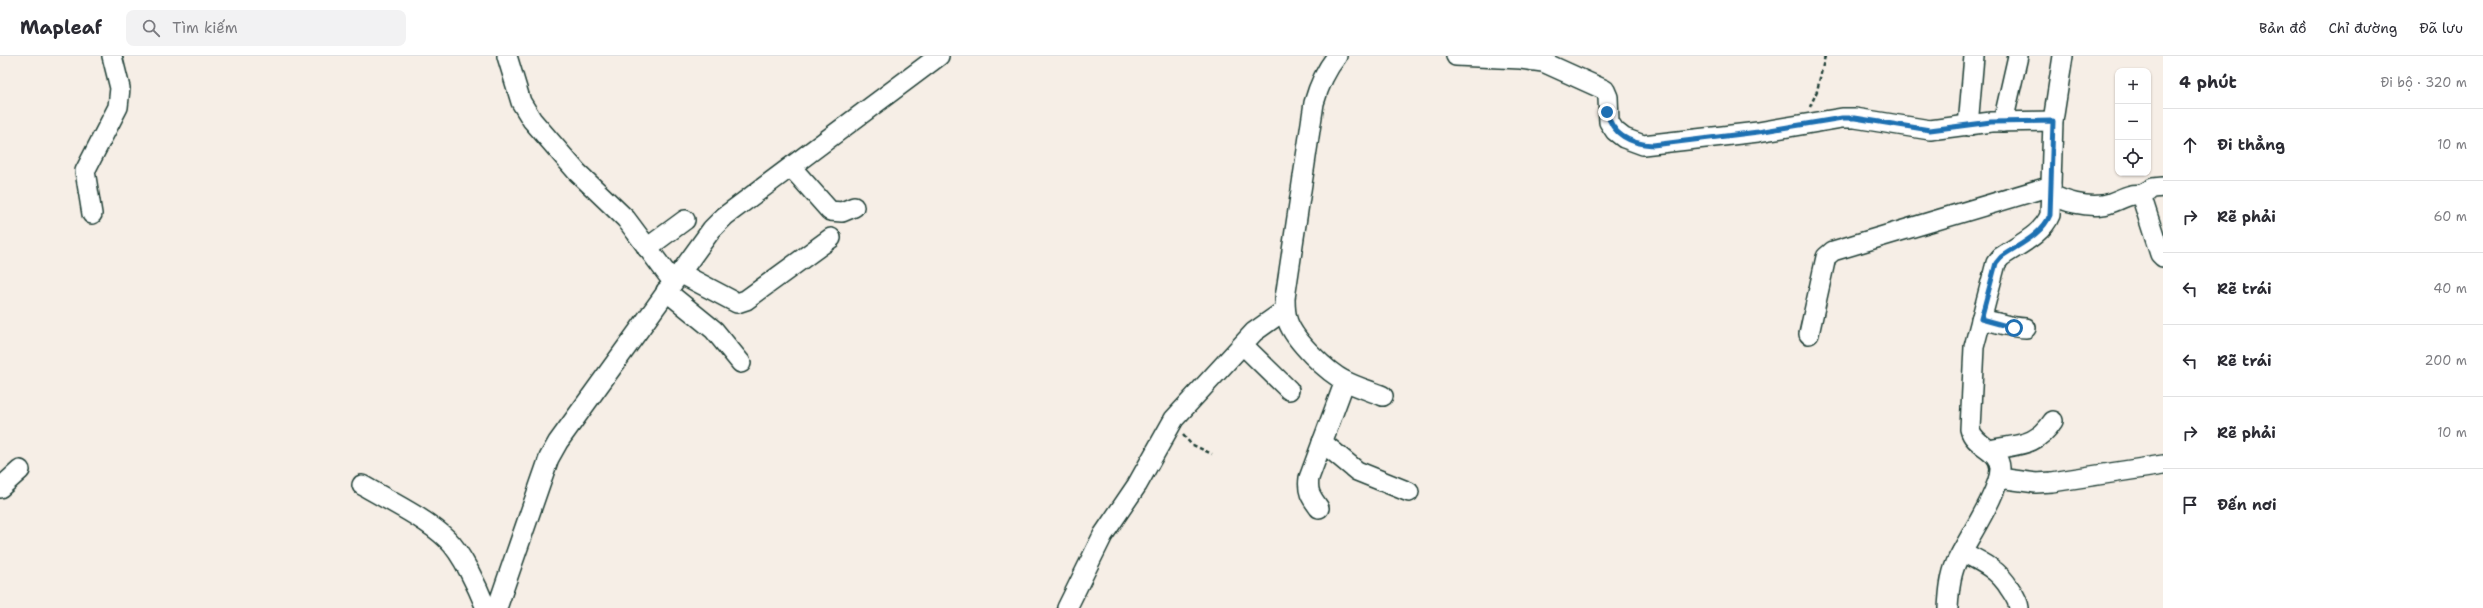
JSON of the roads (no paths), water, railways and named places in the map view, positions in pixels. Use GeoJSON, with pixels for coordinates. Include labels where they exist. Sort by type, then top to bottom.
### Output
{"type":"FeatureCollection","features":[{"type":"Feature","properties":{"kind":"street"},"geometry":{"type":"LineString","coordinates":[[92,214],[85,171],[118,107],[120,88],[112,56]]}},
{"type":"Feature","properties":{"kind":"street"},"geometry":{"type":"LineString","coordinates":[[506,56],[521,102],[532,120],[577,172],[626,219],[673,282],[741,362]]}},
{"type":"Feature","properties":{"kind":"street"},"geometry":{"type":"LineString","coordinates":[[497,608],[549,458],[558,442],[712,229],[725,216],[939,56]]}},
{"type":"Feature","properties":{"kind":"street"},"geometry":{"type":"LineString","coordinates":[[1337,56],[1327,68],[1319,85],[1314,103],[1285,298],[1285,310],[1287,322],[1302,345],[1345,381],[1383,396]]}},
{"type":"Feature","properties":{"kind":"street"},"geometry":{"type":"LineString","coordinates":[[1456,56],[1544,59],[1605,90],[1608,97],[1609,122],[1615,131],[1624,138],[1643,145],[1855,118],[1916,130],[1938,130],[2003,122],[2053,121]]}},
{"type":"Feature","properties":{"kind":"street"},"geometry":{"type":"LineString","coordinates":[[1968,126],[1974,56]]}},
{"type":"Feature","properties":{"kind":"street"},"geometry":{"type":"LineString","coordinates":[[2003,122],[2018,56]]}},
{"type":"Feature","properties":{"kind":"street"},"geometry":{"type":"LineString","coordinates":[[1948,608],[1952,572],[1999,478],[1998,459],[1990,450],[1976,442],[1970,429],[1974,347],[1996,263],[2001,257],[2046,224],[2050,215],[2053,121],[2063,56]]}},
{"type":"Feature","properties":{"kind":"street"},"geometry":{"type":"LineString","coordinates":[[792,167],[830,211],[842,212],[854,207]]}},
{"type":"Feature","properties":{"kind":"street"},"geometry":{"type":"LineString","coordinates":[[1809,334],[1826,257],[1833,251],[2050,190],[2069,202],[2102,205],[2132,195],[2141,195],[2153,188],[2163,187]]}},
{"type":"Feature","properties":{"kind":"street"},"geometry":{"type":"LineString","coordinates":[[2141,195],[2160,254],[2163,258]]}},
{"type":"Feature","properties":{"kind":"street"},"geometry":{"type":"LineString","coordinates":[[647,248],[685,220]]}},
{"type":"Feature","properties":{"kind":"street"},"geometry":{"type":"LineString","coordinates":[[673,282],[738,303],[746,300],[831,238]]}},
{"type":"Feature","properties":{"kind":"street"},"geometry":{"type":"LineString","coordinates":[[1067,608],[1103,535],[1133,490],[1171,423],[1242,345],[1264,324],[1285,310]]}},
{"type":"Feature","properties":{"kind":"street"},"geometry":{"type":"LineString","coordinates":[[1981,319],[2014,328],[2026,328]]}},
{"type":"Feature","properties":{"kind":"street"},"geometry":{"type":"LineString","coordinates":[[1242,345],[1289,390]]}},
{"type":"Feature","properties":{"kind":"street"},"geometry":{"type":"LineString","coordinates":[[1319,508],[1310,496],[1308,488],[1309,478],[1345,381]]}},
{"type":"Feature","properties":{"kind":"street"},"geometry":{"type":"LineString","coordinates":[[1990,450],[2036,441],[2046,432],[2053,421]]}},
{"type":"Feature","properties":{"kind":"street"},"geometry":{"type":"LineString","coordinates":[[1322,442],[1357,470],[1409,492]]}},
{"type":"Feature","properties":{"kind":"street"},"geometry":{"type":"LineString","coordinates":[[1999,478],[2036,483],[2052,482],[2163,465]]}},
{"type":"Feature","properties":{"kind":"street"},"geometry":{"type":"LineString","coordinates":[[0,488],[20,470]]}},
{"type":"Feature","properties":{"kind":"street"},"geometry":{"type":"LineString","coordinates":[[362,484],[406,510],[448,539],[475,582],[486,608]]}},
{"type":"Feature","properties":{"kind":"street"},"geometry":{"type":"LineString","coordinates":[[1962,552],[1992,567],[2001,575],[2018,601],[2019,608]]}}]}
